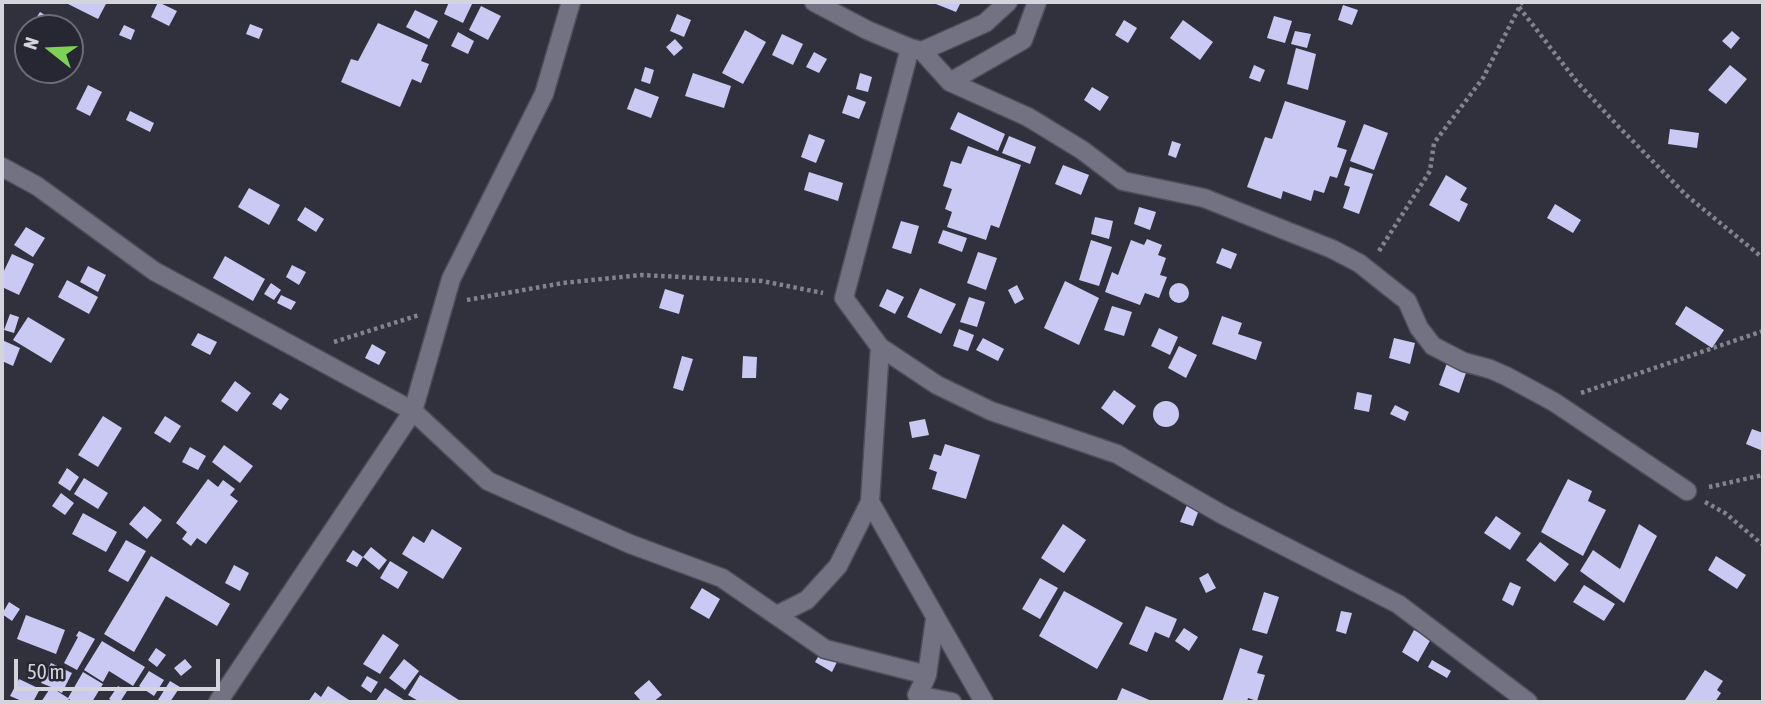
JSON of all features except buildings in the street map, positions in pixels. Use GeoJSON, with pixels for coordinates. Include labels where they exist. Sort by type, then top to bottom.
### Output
{"type":"FeatureCollection","features":[{"type":"Feature","properties":{"kind":"street"},"geometry":{"type":"LineString","coordinates":[[218,702],[413,411],[451,279],[544,94],[570,2]]}},
{"type":"Feature","properties":{"kind":"street"},"geometry":{"type":"LineString","coordinates":[[814,2],[867,30],[916,50],[950,82],[1028,117],[1082,150],[1123,181],[1204,198],[1332,249],[1368,270],[1407,301],[1419,328],[1433,346],[1464,362],[1506,376],[1554,402],[1687,491]]}},
{"type":"Feature","properties":{"kind":"street"},"geometry":{"type":"LineString","coordinates":[[916,50],[985,23],[1008,2]]}},
{"type":"Feature","properties":{"kind":"street"},"geometry":{"type":"LineString","coordinates":[[950,82],[1023,40],[1037,2]]}},
{"type":"Feature","properties":{"kind":"street"},"geometry":{"type":"LineString","coordinates":[[916,50],[844,298],[880,347],[937,385],[991,411],[1117,454],[1223,515],[1398,604],[1528,702]]}},
{"type":"Feature","properties":{"kind":"street"},"geometry":{"type":"LineString","coordinates":[[2,167],[37,186],[154,271],[413,411],[488,481],[630,544],[722,578],[825,649],[927,675]]}},
{"type":"Feature","properties":{"kind":"street"},"geometry":{"type":"LineString","coordinates":[[777,615],[807,600],[838,566],[870,502],[880,347]]}},
{"type":"Feature","properties":{"kind":"street"},"geometry":{"type":"LineString","coordinates":[[870,502],[984,702]]}},
{"type":"Feature","properties":{"kind":"street"},"geometry":{"type":"LineString","coordinates":[[915,702],[927,675],[935,619]]}},
{"type":"Feature","properties":{"kind":"street"},"geometry":{"type":"LineString","coordinates":[[927,675],[917,695],[952,702]]}},
{"type":"Feature","properties":{"kind":"path"},"geometry":{"type":"LineString","coordinates":[[1368,270],[1430,171],[1434,143],[1483,78],[1520,4],[1577,82],[1617,125],[1686,195],[1763,258]]}},
{"type":"Feature","properties":{"kind":"path"},"geometry":{"type":"LineString","coordinates":[[455,303],[563,283],[641,275],[762,281],[844,298]]}},
{"type":"Feature","properties":{"kind":"path"},"geometry":{"type":"LineString","coordinates":[[302,351],[430,311]]}},
{"type":"Feature","properties":{"kind":"path"},"geometry":{"type":"LineString","coordinates":[[1554,402],[1763,331]]}},
{"type":"Feature","properties":{"kind":"path"},"geometry":{"type":"LineString","coordinates":[[1687,491],[1763,475]]}},
{"type":"Feature","properties":{"kind":"path"},"geometry":{"type":"LineString","coordinates":[[1687,491],[1725,513],[1763,545]]}}]}
